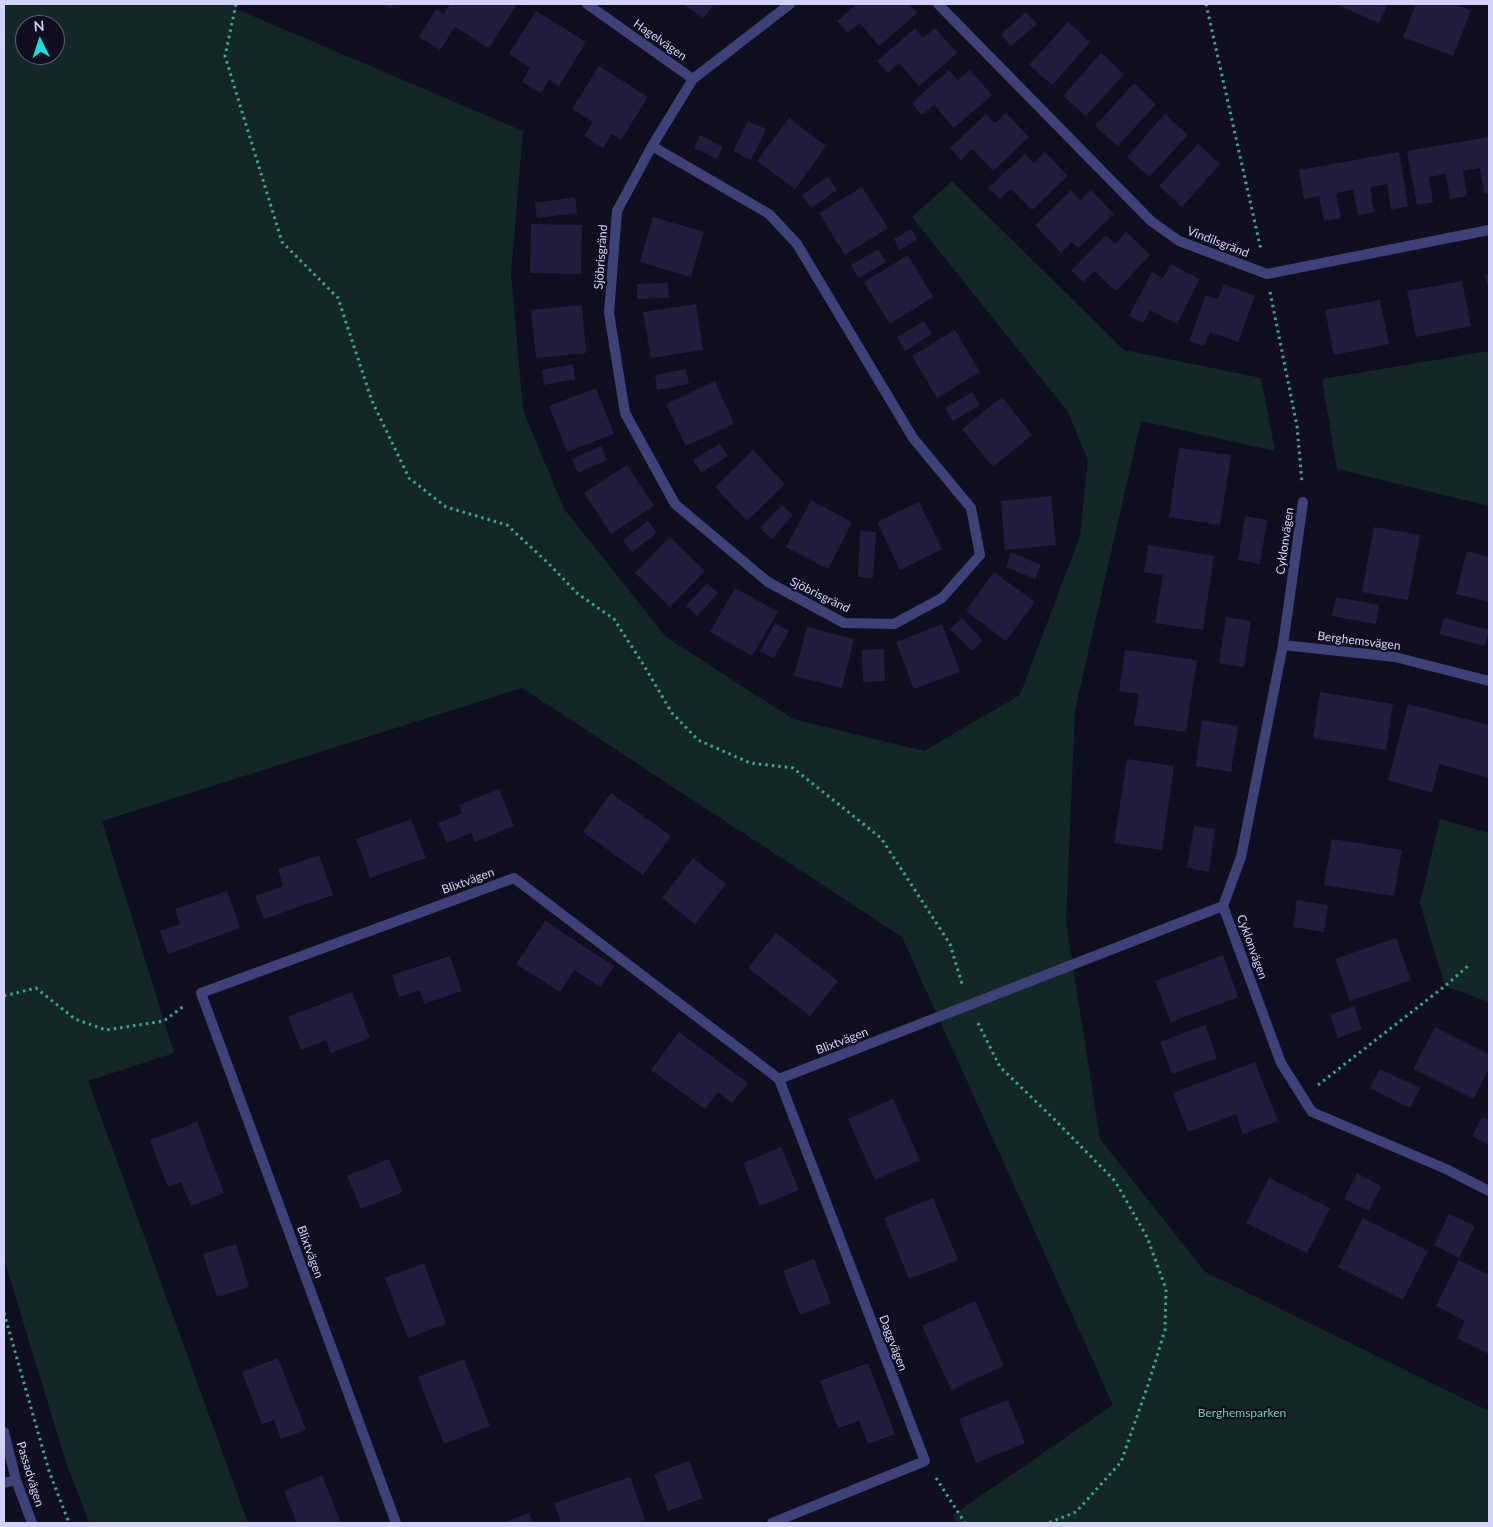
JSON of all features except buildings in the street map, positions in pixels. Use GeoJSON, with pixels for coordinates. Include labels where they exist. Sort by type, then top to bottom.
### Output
{"type":"FeatureCollection","features":[{"type":"Feature","properties":{"kind":"street","name":"Hagelvägen"},"geometry":{"type":"LineString","coordinates":[[587,4],[693,79]]}},
{"type":"Feature","properties":{"kind":"street"},"geometry":{"type":"LineString","coordinates":[[693,79],[790,4]]}},
{"type":"Feature","properties":{"kind":"street","name":"Vindilsgränd"},"geometry":{"type":"LineString","coordinates":[[938,4],[1151,221],[1179,241],[1266,274]]}},
{"type":"Feature","properties":{"kind":"street","name":"Sjöbrisgränd"},"geometry":{"type":"LineString","coordinates":[[652,146],[769,214],[796,244],[913,438],[971,508],[980,555],[942,598],[894,624],[844,623],[768,582],[674,504],[625,413],[609,313],[617,211],[652,146],[693,79]]}},
{"type":"Feature","properties":{"kind":"street"},"geometry":{"type":"LineString","coordinates":[[1266,274],[1489,230]]}},
{"type":"Feature","properties":{"kind":"street","name":"Cyklonvägen"},"geometry":{"type":"LineString","coordinates":[[1303,502],[1283,645],[1241,857],[1224,906],[1281,1063],[1312,1112],[1446,1169],[1489,1191]]}},
{"type":"Feature","properties":{"kind":"street","name":"Berghemsvägen"},"geometry":{"type":"LineString","coordinates":[[1283,645],[1395,657],[1489,681]]}},
{"type":"Feature","properties":{"kind":"street","name":"Blixtvägen"},"geometry":{"type":"LineString","coordinates":[[396,1523],[201,993],[514,878],[779,1079],[1224,906]]}},
{"type":"Feature","properties":{"kind":"street","name":"Daggvägen"},"geometry":{"type":"LineString","coordinates":[[779,1079],[925,1461]]}},
{"type":"Feature","properties":{"kind":"street","name":"Passadvägen"},"geometry":{"type":"LineString","coordinates":[[4,1432],[16,1480],[32,1523]]}},
{"type":"Feature","properties":{"kind":"street"},"geometry":{"type":"LineString","coordinates":[[772,1523],[925,1461]]}},
{"type":"Feature","properties":{"kind":"street"},"geometry":{"type":"LineString","coordinates":[[4,1483],[16,1480]]}},
{"type":"Feature","properties":{"kind":"path"},"geometry":{"type":"LineString","coordinates":[[236,4],[225,56],[282,242],[338,298],[372,401],[409,478],[446,507],[507,525],[578,594],[614,619],[644,664],[672,714],[698,740],[750,763],[793,768],[881,838],[950,944],[969,1006],[1000,1067],[1114,1181],[1147,1236],[1166,1289],[1165,1330],[1148,1385],[1121,1462],[1076,1512],[1048,1523]]}},
{"type":"Feature","properties":{"kind":"path"},"geometry":{"type":"LineString","coordinates":[[1206,4],[1266,274],[1297,426],[1303,502]]}},
{"type":"Feature","properties":{"kind":"path"},"geometry":{"type":"LineString","coordinates":[[1302,1097],[1468,966]]}},
{"type":"Feature","properties":{"kind":"path"},"geometry":{"type":"LineString","coordinates":[[4,996],[36,988],[75,1019],[106,1030],[164,1021]]}},
{"type":"Feature","properties":{"kind":"path"},"geometry":{"type":"LineString","coordinates":[[4,1313],[49,1471],[69,1523]]}},
{"type":"Feature","properties":{"kind":"path"},"geometry":{"type":"LineString","coordinates":[[925,1461],[966,1523]]}},
{"type":"Feature","properties":{"kind":"green space","name":"Berghemsparken"},"geometry":{"type":"Polygon","coordinates":[[[4,4],[237,4],[236,9],[523,131],[511,274],[523,410],[564,509],[666,637],[793,719],[924,751],[1020,695],[1080,536],[1088,460],[1068,412],[912,217],[952,181],[1124,350],[1261,378],[1275,451],[1141,421],[1075,710],[1066,922],[1100,1139],[1205,1272],[1489,1411],[1489,1523],[956,1523],[953,1515],[1113,1405],[902,937],[522,688],[102,821],[174,1053],[88,1081],[248,1523],[89,1523],[65,1459],[4,1259],[4,4]]]}},
{"type":"Feature","properties":{"kind":"green space"},"geometry":{"type":"Polygon","coordinates":[[[1489,351],[1489,506],[1337,469],[1322,379],[1489,351]]]}},
{"type":"Feature","properties":{"kind":"green space"},"geometry":{"type":"Polygon","coordinates":[[[1440,819],[1489,833],[1489,1002],[1445,986],[1420,903],[1440,819]]]}}]}
